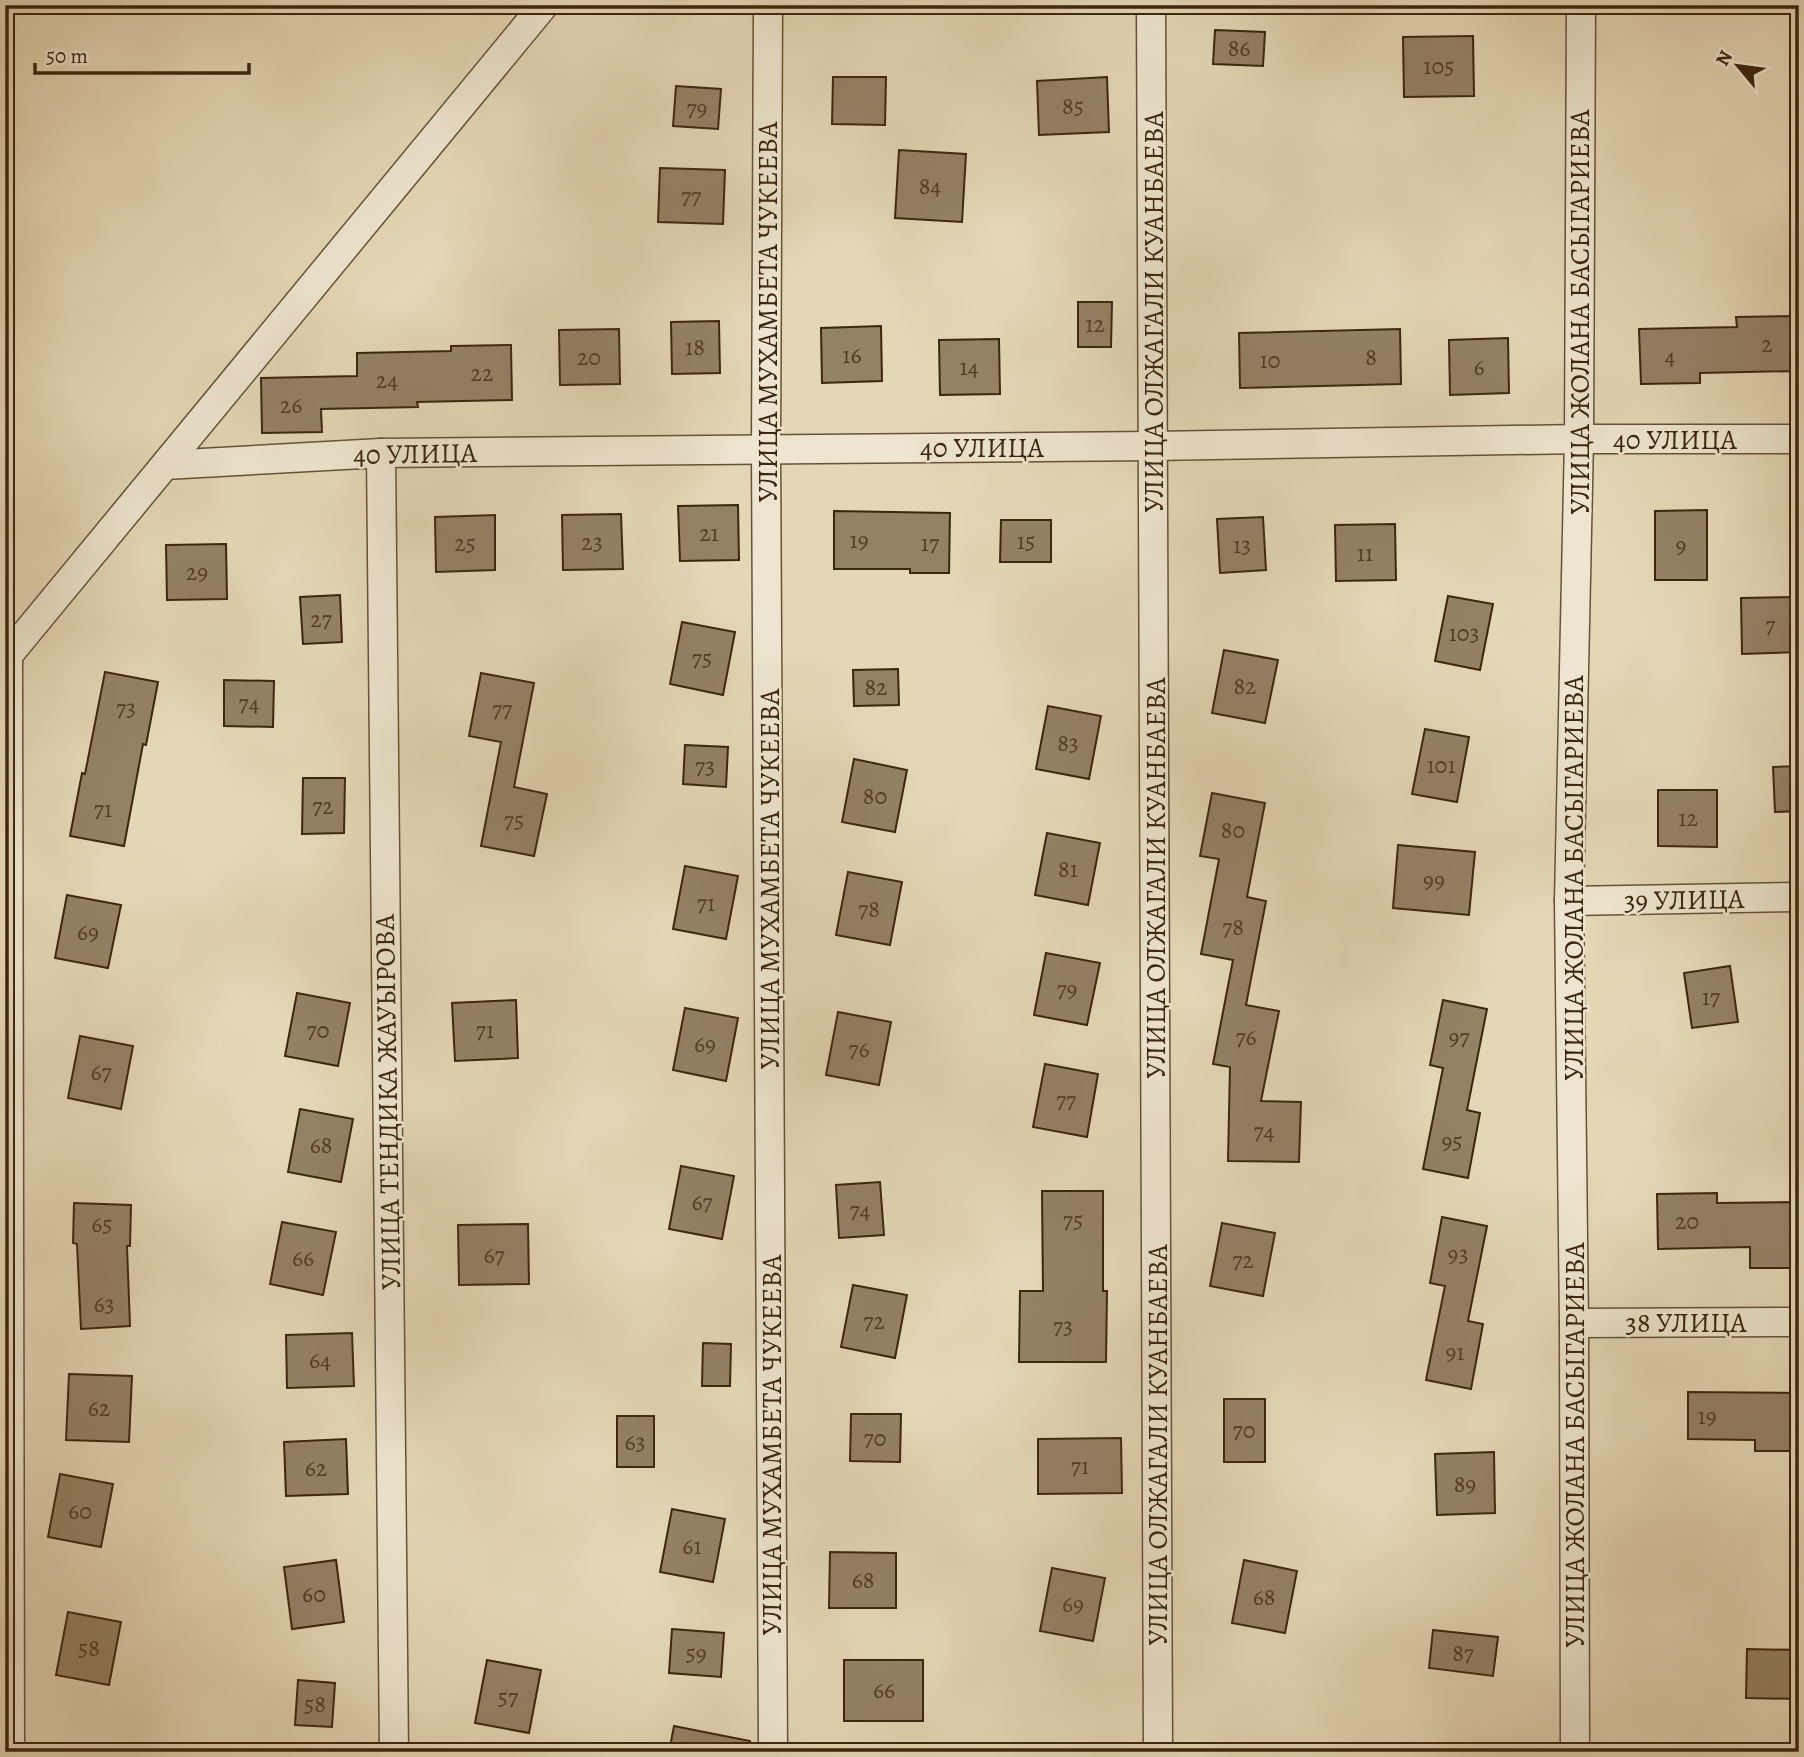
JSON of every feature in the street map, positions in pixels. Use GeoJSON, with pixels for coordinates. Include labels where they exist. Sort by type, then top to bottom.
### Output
{"type":"FeatureCollection","features":[{"type":"Feature","properties":{"kind":"street"},"geometry":{"type":"LineString","coordinates":[[10,1752],[7,657],[544,5]]}},
{"type":"Feature","properties":{"kind":"street","name":"УЛИЦА МУХАМБЕТА ЧУКЕЕВА"},"geometry":{"type":"LineString","coordinates":[[768,5],[766,449],[773,1752]]}},
{"type":"Feature","properties":{"kind":"street","name":"УЛИЦА ОЛЖАГАЛИ КУАНБАЕВА"},"geometry":{"type":"LineString","coordinates":[[1151,5],[1158,1752]]}},
{"type":"Feature","properties":{"kind":"street","name":"УЛИЦА ЖОЛАНА БАСЫГАРИЕВА"},"geometry":{"type":"LineString","coordinates":[[1575,1752],[1569,901],[1579,439],[1581,5]]}},
{"type":"Feature","properties":{"kind":"street","name":"40 УЛИЦА"},"geometry":{"type":"LineString","coordinates":[[165,464],[381,453],[1579,439],[1799,439]]}},
{"type":"Feature","properties":{"kind":"street","name":"УЛИЦА ТЕНДИКА ЖАУЫРОВА"},"geometry":{"type":"LineString","coordinates":[[381,453],[394,1752]]}},
{"type":"Feature","properties":{"kind":"street","name":"39 УЛИЦА"},"geometry":{"type":"LineString","coordinates":[[1569,901],[1799,897]]}},
{"type":"Feature","properties":{"kind":"street","name":"38 УЛИЦА"},"geometry":{"type":"LineString","coordinates":[[1574,1323],[1799,1322]]}},
{"type":"Feature","properties":{"kind":"building"},"geometry":{"type":"Polygon","coordinates":[[[1215,30],[1265,32],[1263,66],[1213,64],[1215,30]]]}},
{"type":"Feature","properties":{"kind":"building"},"geometry":{"type":"Polygon","coordinates":[[[1473,36],[1474,96],[1404,97],[1403,37],[1473,36]]]}},
{"type":"Feature","properties":{"kind":"building"},"geometry":{"type":"Polygon","coordinates":[[[833,77],[886,77],[885,125],[832,124],[833,77]]]}},
{"type":"Feature","properties":{"kind":"building"},"geometry":{"type":"Polygon","coordinates":[[[1107,77],[1109,132],[1039,135],[1037,81],[1107,77]]]}},
{"type":"Feature","properties":{"kind":"building"},"geometry":{"type":"Polygon","coordinates":[[[676,86],[721,89],[718,129],[673,126],[676,86]]]}},
{"type":"Feature","properties":{"kind":"building"},"geometry":{"type":"Polygon","coordinates":[[[899,150],[966,154],[962,222],[895,218],[899,150]]]}},
{"type":"Feature","properties":{"kind":"building"},"geometry":{"type":"Polygon","coordinates":[[[660,168],[725,170],[723,224],[658,222],[660,168]]]}},
{"type":"Feature","properties":{"kind":"building"},"geometry":{"type":"Polygon","coordinates":[[[1078,302],[1112,302],[1111,347],[1078,347],[1078,302]]]}},
{"type":"Feature","properties":{"kind":"building"},"geometry":{"type":"Polygon","coordinates":[[[1796,316],[1798,371],[1700,373],[1700,383],[1641,384],[1639,329],[1737,327],[1736,317],[1796,316]]]}},
{"type":"Feature","properties":{"kind":"building"},"geometry":{"type":"Polygon","coordinates":[[[719,321],[720,373],[672,374],[671,322],[719,321]]]}},
{"type":"Feature","properties":{"kind":"building"},"geometry":{"type":"Polygon","coordinates":[[[881,326],[882,381],[822,383],[821,328],[881,326]]]}},
{"type":"Feature","properties":{"kind":"building"},"geometry":{"type":"Polygon","coordinates":[[[619,329],[620,384],[560,385],[559,330],[619,329]]]}},
{"type":"Feature","properties":{"kind":"building"},"geometry":{"type":"Polygon","coordinates":[[[1400,329],[1401,384],[1240,388],[1239,333],[1400,329]]]}},
{"type":"Feature","properties":{"kind":"building"},"geometry":{"type":"Polygon","coordinates":[[[1508,338],[1509,393],[1450,395],[1449,340],[1508,338]]]}},
{"type":"Feature","properties":{"kind":"building"},"geometry":{"type":"Polygon","coordinates":[[[999,339],[1000,394],[940,395],[939,340],[999,339]]]}},
{"type":"Feature","properties":{"kind":"building"},"geometry":{"type":"Polygon","coordinates":[[[511,345],[512,400],[417,402],[418,407],[321,409],[322,432],[262,433],[261,378],[357,376],[357,353],[451,351],[451,346],[511,345]]]}},
{"type":"Feature","properties":{"kind":"building"},"geometry":{"type":"Polygon","coordinates":[[[738,505],[739,560],[680,561],[678,506],[738,505]]]}},
{"type":"Feature","properties":{"kind":"building"},"geometry":{"type":"Polygon","coordinates":[[[1707,510],[1707,580],[1655,580],[1655,511],[1707,510]]]}},
{"type":"Feature","properties":{"kind":"building"},"geometry":{"type":"Polygon","coordinates":[[[834,511],[950,513],[949,573],[910,573],[910,569],[834,569],[834,511]]]}},
{"type":"Feature","properties":{"kind":"building"},"geometry":{"type":"Polygon","coordinates":[[[621,514],[623,569],[563,570],[562,515],[621,514]]]}},
{"type":"Feature","properties":{"kind":"building"},"geometry":{"type":"Polygon","coordinates":[[[495,515],[495,570],[436,572],[435,517],[495,515]]]}},
{"type":"Feature","properties":{"kind":"building"},"geometry":{"type":"Polygon","coordinates":[[[1263,517],[1266,570],[1220,573],[1217,519],[1263,517]]]}},
{"type":"Feature","properties":{"kind":"building"},"geometry":{"type":"Polygon","coordinates":[[[1001,520],[1051,520],[1051,562],[1000,562],[1001,520]]]}},
{"type":"Feature","properties":{"kind":"building"},"geometry":{"type":"Polygon","coordinates":[[[1395,524],[1396,580],[1336,581],[1335,525],[1395,524]]]}},
{"type":"Feature","properties":{"kind":"building"},"geometry":{"type":"Polygon","coordinates":[[[226,544],[227,599],[167,600],[166,545],[226,544]]]}},
{"type":"Feature","properties":{"kind":"building"},"geometry":{"type":"Polygon","coordinates":[[[340,595],[342,642],[303,644],[300,597],[340,595]]]}},
{"type":"Feature","properties":{"kind":"building"},"geometry":{"type":"Polygon","coordinates":[[[1448,596],[1493,604],[1480,670],[1435,661],[1448,596]]]}},
{"type":"Feature","properties":{"kind":"building"},"geometry":{"type":"Polygon","coordinates":[[[1799,597],[1799,652],[1742,654],[1741,598],[1799,597]]]}},
{"type":"Feature","properties":{"kind":"building"},"geometry":{"type":"Polygon","coordinates":[[[682,622],[735,632],[723,695],[670,684],[682,622]]]}},
{"type":"Feature","properties":{"kind":"building"},"geometry":{"type":"Polygon","coordinates":[[[1224,650],[1278,660],[1265,723],[1212,713],[1224,650]]]}},
{"type":"Feature","properties":{"kind":"building"},"geometry":{"type":"Polygon","coordinates":[[[898,669],[899,705],[854,706],[853,670],[898,669]]]}},
{"type":"Feature","properties":{"kind":"building"},"geometry":{"type":"Polygon","coordinates":[[[105,672],[158,682],[146,745],[143,744],[124,846],[70,836],[105,672]]]}},
{"type":"Feature","properties":{"kind":"building"},"geometry":{"type":"Polygon","coordinates":[[[481,673],[534,683],[514,787],[547,794],[534,856],[481,846],[501,742],[469,736],[481,673]]]}},
{"type":"Feature","properties":{"kind":"building"},"geometry":{"type":"Polygon","coordinates":[[[224,680],[274,681],[273,727],[224,726],[224,680]]]}},
{"type":"Feature","properties":{"kind":"building"},"geometry":{"type":"Polygon","coordinates":[[[1048,706],[1101,716],[1089,779],[1036,769],[1048,706]]]}},
{"type":"Feature","properties":{"kind":"building"},"geometry":{"type":"Polygon","coordinates":[[[1425,729],[1469,737],[1457,802],[1412,794],[1425,729]]]}},
{"type":"Feature","properties":{"kind":"building"},"geometry":{"type":"Polygon","coordinates":[[[685,745],[728,747],[726,787],[683,784],[685,745]]]}},
{"type":"Feature","properties":{"kind":"building"},"geometry":{"type":"Polygon","coordinates":[[[854,759],[907,770],[895,832],[842,822],[854,759]]]}},
{"type":"Feature","properties":{"kind":"building"},"geometry":{"type":"Polygon","coordinates":[[[1799,766],[1799,811],[1775,812],[1773,767],[1799,766]]]}},
{"type":"Feature","properties":{"kind":"building"},"geometry":{"type":"Polygon","coordinates":[[[303,778],[345,778],[344,833],[302,834],[303,778]]]}},
{"type":"Feature","properties":{"kind":"building"},"geometry":{"type":"Polygon","coordinates":[[[1658,790],[1717,790],[1717,847],[1658,846],[1658,790]]]}},
{"type":"Feature","properties":{"kind":"building"},"geometry":{"type":"Polygon","coordinates":[[[1212,793],[1265,803],[1247,897],[1266,901],[1246,1005],[1279,1011],[1261,1101],[1301,1102],[1299,1162],[1228,1161],[1230,1067],[1213,1064],[1233,960],[1201,954],[1219,859],[1200,856],[1212,793]]]}},
{"type":"Feature","properties":{"kind":"building"},"geometry":{"type":"Polygon","coordinates":[[[1047,833],[1100,843],[1088,905],[1035,895],[1047,833]]]}},
{"type":"Feature","properties":{"kind":"building"},"geometry":{"type":"Polygon","coordinates":[[[1398,845],[1475,852],[1469,915],[1393,908],[1398,845]]]}},
{"type":"Feature","properties":{"kind":"building"},"geometry":{"type":"Polygon","coordinates":[[[685,866],[738,876],[726,939],[673,929],[685,866]]]}},
{"type":"Feature","properties":{"kind":"building"},"geometry":{"type":"Polygon","coordinates":[[[848,872],[902,882],[890,945],[836,935],[848,872]]]}},
{"type":"Feature","properties":{"kind":"building"},"geometry":{"type":"Polygon","coordinates":[[[67,895],[121,905],[108,968],[55,958],[67,895]]]}},
{"type":"Feature","properties":{"kind":"building"},"geometry":{"type":"Polygon","coordinates":[[[1046,953],[1100,963],[1087,1025],[1034,1015],[1046,953]]]}},
{"type":"Feature","properties":{"kind":"building"},"geometry":{"type":"Polygon","coordinates":[[[1730,966],[1738,1022],[1692,1028],[1684,973],[1730,966]]]}},
{"type":"Feature","properties":{"kind":"building"},"geometry":{"type":"Polygon","coordinates":[[[297,993],[350,1003],[338,1066],[285,1056],[297,993]]]}},
{"type":"Feature","properties":{"kind":"building"},"geometry":{"type":"Polygon","coordinates":[[[516,1000],[518,1058],[455,1061],[452,1003],[516,1000]]]}},
{"type":"Feature","properties":{"kind":"building"},"geometry":{"type":"Polygon","coordinates":[[[1443,1000],[1487,1009],[1467,1110],[1480,1113],[1468,1178],[1423,1169],[1443,1068],[1430,1065],[1443,1000]]]}},
{"type":"Feature","properties":{"kind":"building"},"geometry":{"type":"Polygon","coordinates":[[[685,1008],[738,1018],[726,1081],[673,1070],[685,1008]]]}},
{"type":"Feature","properties":{"kind":"building"},"geometry":{"type":"Polygon","coordinates":[[[838,1012],[891,1022],[879,1085],[826,1075],[838,1012]]]}},
{"type":"Feature","properties":{"kind":"building"},"geometry":{"type":"Polygon","coordinates":[[[80,1036],[133,1046],[121,1109],[68,1098],[80,1036]]]}},
{"type":"Feature","properties":{"kind":"building"},"geometry":{"type":"Polygon","coordinates":[[[1045,1064],[1098,1074],[1087,1137],[1033,1127],[1045,1064]]]}},
{"type":"Feature","properties":{"kind":"building"},"geometry":{"type":"Polygon","coordinates":[[[300,1109],[353,1119],[341,1182],[288,1172],[300,1109]]]}},
{"type":"Feature","properties":{"kind":"building"},"geometry":{"type":"Polygon","coordinates":[[[681,1166],[734,1176],[722,1239],[669,1229],[681,1166]]]}},
{"type":"Feature","properties":{"kind":"building"},"geometry":{"type":"Polygon","coordinates":[[[880,1182],[884,1235],[839,1238],[836,1185],[880,1182]]]}},
{"type":"Feature","properties":{"kind":"building"},"geometry":{"type":"Polygon","coordinates":[[[1042,1191],[1103,1191],[1103,1291],[1107,1291],[1106,1362],[1019,1362],[1020,1291],[1043,1291],[1042,1191]]]}},
{"type":"Feature","properties":{"kind":"building"},"geometry":{"type":"Polygon","coordinates":[[[1717,1193],[1717,1203],[1799,1202],[1799,1268],[1750,1268],[1750,1247],[1658,1249],[1657,1194],[1717,1193]]]}},
{"type":"Feature","properties":{"kind":"building"},"geometry":{"type":"Polygon","coordinates":[[[74,1203],[131,1205],[130,1246],[127,1246],[130,1326],[81,1329],[77,1244],[73,1243],[74,1203]]]}},
{"type":"Feature","properties":{"kind":"building"},"geometry":{"type":"Polygon","coordinates":[[[1442,1217],[1487,1226],[1468,1321],[1483,1324],[1471,1389],[1426,1380],[1445,1286],[1430,1283],[1442,1217]]]}},
{"type":"Feature","properties":{"kind":"building"},"geometry":{"type":"Polygon","coordinates":[[[282,1222],[336,1232],[323,1295],[270,1284],[282,1222]]]}},
{"type":"Feature","properties":{"kind":"building"},"geometry":{"type":"Polygon","coordinates":[[[1222,1223],[1275,1233],[1263,1296],[1210,1286],[1222,1223]]]}},
{"type":"Feature","properties":{"kind":"building"},"geometry":{"type":"Polygon","coordinates":[[[528,1224],[529,1284],[459,1285],[458,1225],[528,1224]]]}},
{"type":"Feature","properties":{"kind":"building"},"geometry":{"type":"Polygon","coordinates":[[[853,1285],[907,1295],[895,1358],[841,1347],[853,1285]]]}},
{"type":"Feature","properties":{"kind":"building"},"geometry":{"type":"Polygon","coordinates":[[[352,1333],[354,1386],[287,1388],[286,1335],[352,1333]]]}},
{"type":"Feature","properties":{"kind":"building"},"geometry":{"type":"Polygon","coordinates":[[[703,1343],[731,1344],[730,1386],[702,1386],[703,1343]]]}},
{"type":"Feature","properties":{"kind":"building"},"geometry":{"type":"Polygon","coordinates":[[[69,1374],[132,1376],[129,1442],[66,1440],[69,1374]]]}},
{"type":"Feature","properties":{"kind":"building"},"geometry":{"type":"Polygon","coordinates":[[[1688,1392],[1799,1393],[1799,1451],[1755,1451],[1755,1440],[1688,1439],[1688,1392]]]}},
{"type":"Feature","properties":{"kind":"building"},"geometry":{"type":"Polygon","coordinates":[[[1224,1399],[1265,1399],[1265,1462],[1224,1462],[1224,1399]]]}},
{"type":"Feature","properties":{"kind":"building"},"geometry":{"type":"Polygon","coordinates":[[[851,1414],[901,1414],[900,1462],[850,1461],[851,1414]]]}},
{"type":"Feature","properties":{"kind":"building"},"geometry":{"type":"Polygon","coordinates":[[[617,1416],[654,1416],[654,1467],[617,1467],[617,1416]]]}},
{"type":"Feature","properties":{"kind":"building"},"geometry":{"type":"Polygon","coordinates":[[[1121,1438],[1122,1493],[1038,1494],[1038,1439],[1121,1438]]]}},
{"type":"Feature","properties":{"kind":"building"},"geometry":{"type":"Polygon","coordinates":[[[346,1439],[348,1494],[286,1496],[284,1442],[346,1439]]]}},
{"type":"Feature","properties":{"kind":"building"},"geometry":{"type":"Polygon","coordinates":[[[1494,1452],[1495,1513],[1437,1515],[1435,1454],[1494,1452]]]}},
{"type":"Feature","properties":{"kind":"building"},"geometry":{"type":"Polygon","coordinates":[[[60,1474],[113,1484],[101,1547],[48,1537],[60,1474]]]}},
{"type":"Feature","properties":{"kind":"building"},"geometry":{"type":"Polygon","coordinates":[[[672,1509],[725,1519],[713,1582],[660,1572],[672,1509]]]}},
{"type":"Feature","properties":{"kind":"building"},"geometry":{"type":"Polygon","coordinates":[[[830,1552],[896,1553],[896,1608],[829,1608],[830,1552]]]}},
{"type":"Feature","properties":{"kind":"building"},"geometry":{"type":"Polygon","coordinates":[[[336,1560],[344,1622],[292,1629],[284,1567],[336,1560]]]}},
{"type":"Feature","properties":{"kind":"building"},"geometry":{"type":"Polygon","coordinates":[[[1244,1560],[1297,1571],[1285,1633],[1232,1623],[1244,1560]]]}},
{"type":"Feature","properties":{"kind":"building"},"geometry":{"type":"Polygon","coordinates":[[[1052,1568],[1105,1578],[1093,1641],[1040,1631],[1052,1568]]]}},
{"type":"Feature","properties":{"kind":"building"},"geometry":{"type":"Polygon","coordinates":[[[68,1612],[121,1622],[109,1685],[56,1675],[68,1612]]]}},
{"type":"Feature","properties":{"kind":"building"},"geometry":{"type":"Polygon","coordinates":[[[672,1629],[724,1633],[721,1677],[669,1673],[672,1629]]]}},
{"type":"Feature","properties":{"kind":"building"},"geometry":{"type":"Polygon","coordinates":[[[1433,1630],[1498,1637],[1493,1676],[1429,1668],[1433,1630]]]}},
{"type":"Feature","properties":{"kind":"building"},"geometry":{"type":"Polygon","coordinates":[[[1747,1649],[1799,1650],[1799,1699],[1746,1698],[1747,1649]]]}},
{"type":"Feature","properties":{"kind":"building"},"geometry":{"type":"Polygon","coordinates":[[[487,1660],[541,1670],[529,1733],[475,1723],[487,1660]]]}},
{"type":"Feature","properties":{"kind":"building"},"geometry":{"type":"Polygon","coordinates":[[[844,1660],[923,1660],[923,1721],[844,1721],[844,1660]]]}},
{"type":"Feature","properties":{"kind":"building"},"geometry":{"type":"Polygon","coordinates":[[[298,1680],[335,1683],[332,1727],[295,1725],[298,1680]]]}},
{"type":"Feature","properties":{"kind":"building"},"geometry":{"type":"Polygon","coordinates":[[[674,1726],[750,1741],[749,1752],[669,1752],[674,1726]]]}}]}
